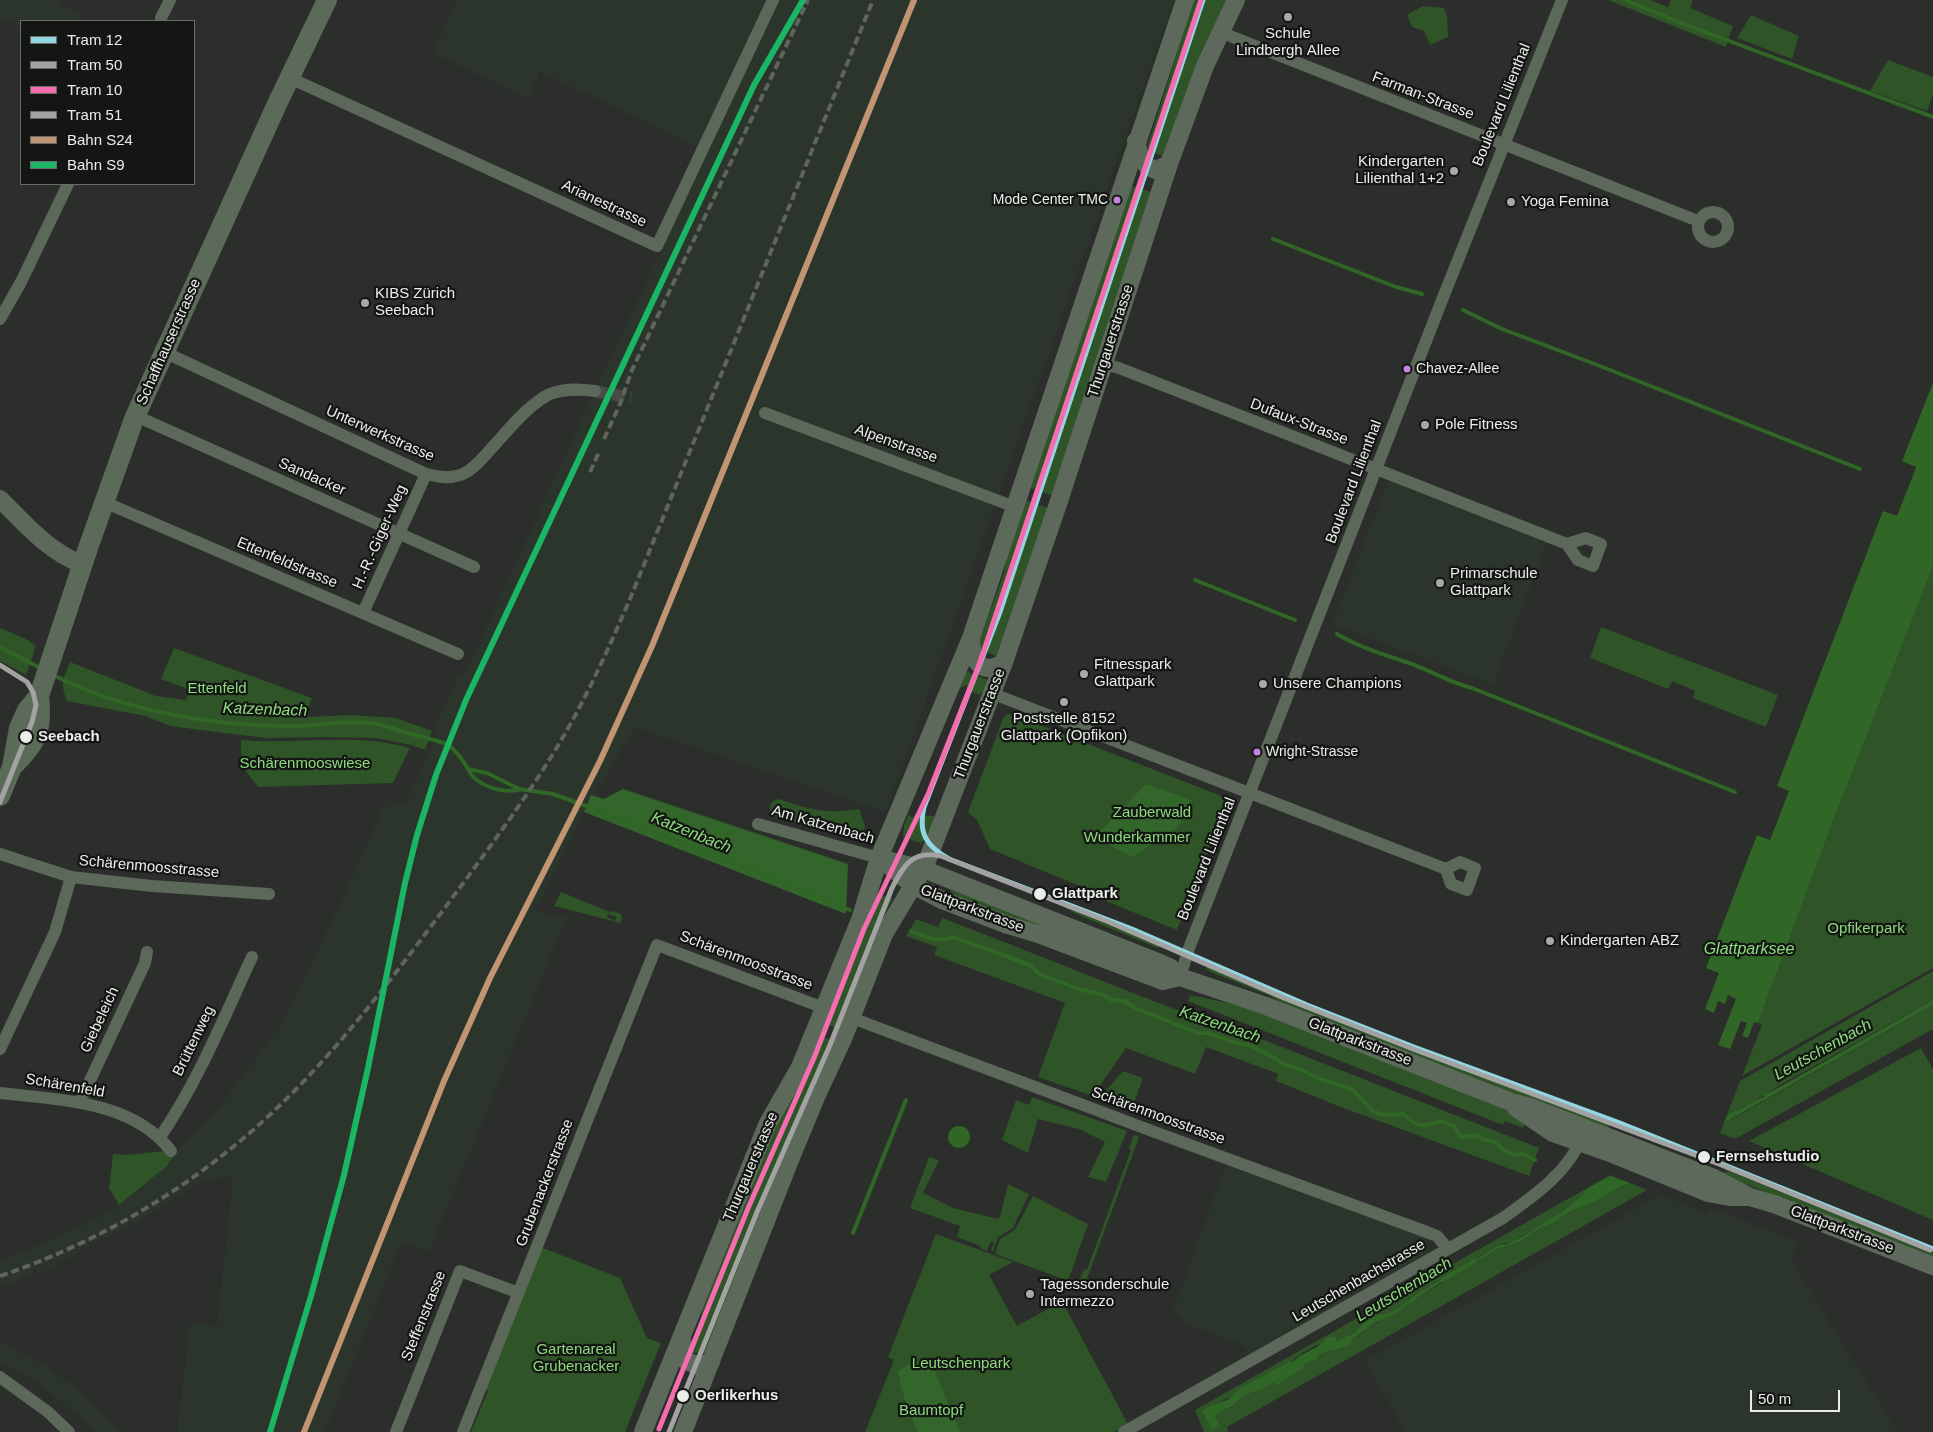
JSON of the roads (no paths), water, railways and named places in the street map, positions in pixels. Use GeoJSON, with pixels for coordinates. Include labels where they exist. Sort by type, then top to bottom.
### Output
{"type":"FeatureCollection","features":[{"type":"Feature","properties":{"kind":"main road","name":"Schaffhauserstrasse"},"geometry":{"type":"LineString","coordinates":[[0,796],[12,767],[30,749],[37,735],[41,716],[41,688],[82,564],[136,416],[327,0]]}},
{"type":"Feature","properties":{"kind":"main road","name":"Thurgauerstrasse"},"geometry":{"type":"LineString","coordinates":[[643,1432],[768,1123],[800,1067],[860,920],[879,858],[971,638],[1136,141],[1185,0]]}},
{"type":"Feature","properties":{"kind":"main road","name":"Thurgauerstrasse"},"geometry":{"type":"LineString","coordinates":[[682,1432],[797,1142],[852,1018],[884,934],[923,869],[1004,662],[1169,164],[1205,66],[1236,0]]}},
{"type":"Feature","properties":{"kind":"main road"},"geometry":{"type":"LineString","coordinates":[[1136,141],[1140,156],[1148,167],[1156,170],[1169,164]]}},
{"type":"Feature","properties":{"kind":"main road"},"geometry":{"type":"LineString","coordinates":[[0,499],[56,551],[68,559],[82,564]]}},
{"type":"Feature","properties":{"kind":"main road"},"geometry":{"type":"LineString","coordinates":[[971,638],[972,654],[976,663],[990,668],[1004,662]]}},
{"type":"Feature","properties":{"kind":"main road","name":"Glattparkstrasse"},"geometry":{"type":"LineString","coordinates":[[879,858],[923,869],[1158,962],[1171,968],[1180,977],[1266,1006],[1511,1102],[1519,1111],[1553,1133],[1583,1135],[1708,1193],[1730,1197],[1750,1197],[1774,1204],[1933,1266]]}},
{"type":"Feature","properties":{"kind":"main road","name":"Glattparkstrasse"},"geometry":{"type":"LineString","coordinates":[[879,858],[913,885],[959,906],[1163,981],[1180,977]]}},
{"type":"Feature","properties":{"kind":"main road"},"geometry":{"type":"LineString","coordinates":[[682,1335],[682,1354],[685,1360],[698,1366],[711,1362]]}},
{"type":"Feature","properties":{"kind":"street"},"geometry":{"type":"LineString","coordinates":[[161,18],[170,0]]}},
{"type":"Feature","properties":{"kind":"street","name":"Arianestrasse"},"geometry":{"type":"LineString","coordinates":[[290,78],[657,246],[773,0]]}},
{"type":"Feature","properties":{"kind":"street","name":"Boulevard Lilienthal"},"geometry":{"type":"LineString","coordinates":[[1180,977],[1444,295],[1562,0]]}},
{"type":"Feature","properties":{"kind":"street","name":"Farman-Strasse"},"geometry":{"type":"LineString","coordinates":[[1220,32],[1698,221]]}},
{"type":"Feature","properties":{"kind":"street"},"geometry":{"type":"LineString","coordinates":[[0,318],[21,282],[68,185]]}},
{"type":"Feature","properties":{"kind":"street","name":"Unterwerkstrasse"},"geometry":{"type":"LineString","coordinates":[[164,352],[426,474],[444,478],[458,476],[471,469],[524,415],[550,394],[568,389],[595,391]]}},
{"type":"Feature","properties":{"kind":"street","name":"Dufaux-Strasse"},"geometry":{"type":"LineString","coordinates":[[1104,364],[1119,368],[1567,544]]}},
{"type":"Feature","properties":{"kind":"street","name":"Alpenstrasse"},"geometry":{"type":"LineString","coordinates":[[765,413],[1015,507]]}},
{"type":"Feature","properties":{"kind":"street","name":"Sandacker"},"geometry":{"type":"LineString","coordinates":[[136,416],[474,567]]}},
{"type":"Feature","properties":{"kind":"street","name":"H.-R.-Giger-Weg"},"geometry":{"type":"LineString","coordinates":[[363,613],[426,474]]}},
{"type":"Feature","properties":{"kind":"street","name":"Ettenfeldstrasse"},"geometry":{"type":"LineString","coordinates":[[104,502],[458,654]]}},
{"type":"Feature","properties":{"kind":"street"},"geometry":{"type":"LineString","coordinates":[[991,693],[1446,869]]}},
{"type":"Feature","properties":{"kind":"street","name":"Am Katzenbach"},"geometry":{"type":"LineString","coordinates":[[758,824],[879,858]]}},
{"type":"Feature","properties":{"kind":"street","name":"Schärenmoosstrasse"},"geometry":{"type":"LineString","coordinates":[[0,854],[71,877],[152,886],[268,894]]}},
{"type":"Feature","properties":{"kind":"street"},"geometry":{"type":"LineString","coordinates":[[0,1049],[55,932],[71,877]]}},
{"type":"Feature","properties":{"kind":"street","name":"Schärenmoosstrasse"},"geometry":{"type":"LineString","coordinates":[[657,945],[824,1008]]}},
{"type":"Feature","properties":{"kind":"street","name":"Grubenackerstrasse"},"geometry":{"type":"LineString","coordinates":[[463,1432],[657,945]]}},
{"type":"Feature","properties":{"kind":"street","name":"Giebeleich"},"geometry":{"type":"LineString","coordinates":[[80,1102],[145,963],[147,952]]}},
{"type":"Feature","properties":{"kind":"street","name":"Brüttenweg"},"geometry":{"type":"LineString","coordinates":[[160,1137],[175,1115],[192,1083],[252,956]]}},
{"type":"Feature","properties":{"kind":"street","name":"Schärenmoosstrasse"},"geometry":{"type":"LineString","coordinates":[[852,1018],[1438,1236],[1448,1249]]}},
{"type":"Feature","properties":{"kind":"street","name":"Schärenfeld"},"geometry":{"type":"LineString","coordinates":[[0,1093],[80,1102],[117,1112],[146,1127],[160,1137],[171,1151]]}},
{"type":"Feature","properties":{"kind":"street","name":"Leutschenbachstrasse"},"geometry":{"type":"LineString","coordinates":[[1124,1432],[1503,1218],[1553,1178],[1570,1160],[1583,1135]]}},
{"type":"Feature","properties":{"kind":"street","name":"Steffenstrasse"},"geometry":{"type":"LineString","coordinates":[[396,1432],[460,1271],[519,1293]]}},
{"type":"Feature","properties":{"kind":"street"},"geometry":{"type":"LineString","coordinates":[[0,1377],[48,1412],[69,1432]]}},
{"type":"Feature","properties":{"kind":"water","name":"Glattparksee"},"geometry":{"type":"Polygon","coordinates":[[[1933,383],[1933,567],[1835,816],[1758,1023],[1754,1022],[1748,1038],[1742,1036],[1747,1023],[1741,1021],[1730,1049],[1718,1045],[1736,999],[1728,995],[1725,1004],[1718,1001],[1714,1013],[1705,1009],[1719,973],[1706,968],[1757,835],[1770,840],[1789,791],[1777,786],[1883,511],[1897,516],[1914,473],[1916,467],[1902,461],[1933,383]]]}},
{"type":"Feature","properties":{"kind":"water"},"geometry":{"type":"Polygon","coordinates":[[[1933,1000],[1933,1005],[1724,1123],[1728,1114],[1764,1097],[1764,1095],[1933,1000]]]}},
{"type":"Feature","properties":{"kind":"water"},"geometry":{"type":"Polygon","coordinates":[[[959,1126],[967,1129],[970,1137],[967,1145],[959,1148],[951,1145],[948,1137],[951,1129],[959,1126]]]}},
{"type":"Feature","properties":{"kind":"water"},"geometry":{"type":"Polygon","coordinates":[[[1610,1176],[1630,1183],[1591,1204],[1569,1212],[1554,1223],[1539,1229],[1520,1242],[1500,1248],[1472,1264],[1470,1261],[1475,1260],[1498,1245],[1507,1244],[1523,1236],[1562,1212],[1584,1194],[1585,1190],[1610,1176]]]}},
{"type":"Feature","properties":{"kind":"water"},"geometry":{"type":"Polygon","coordinates":[[[1445,1277],[1446,1279],[1417,1298],[1414,1303],[1409,1303],[1395,1314],[1377,1322],[1352,1339],[1349,1346],[1323,1353],[1315,1360],[1305,1364],[1303,1369],[1279,1385],[1273,1383],[1263,1389],[1245,1395],[1231,1407],[1219,1412],[1215,1416],[1220,1426],[1211,1429],[1202,1411],[1227,1400],[1241,1388],[1288,1362],[1294,1361],[1299,1356],[1317,1347],[1327,1338],[1335,1336],[1337,1341],[1354,1333],[1366,1321],[1399,1308],[1412,1297],[1445,1277]]]}},
{"type":"Feature","properties":{"kind":"waterway"},"geometry":{"type":"LineString","coordinates":[[1625,0],[1689,26],[1933,117]]}},
{"type":"Feature","properties":{"kind":"waterway"},"geometry":{"type":"LineString","coordinates":[[1273,239],[1396,287],[1422,294]]}},
{"type":"Feature","properties":{"kind":"waterway"},"geometry":{"type":"LineString","coordinates":[[1463,310],[1502,329],[1860,469]]}},
{"type":"Feature","properties":{"kind":"waterway"},"geometry":{"type":"LineString","coordinates":[[1195,580],[1295,620]]}},
{"type":"Feature","properties":{"kind":"waterway"},"geometry":{"type":"LineString","coordinates":[[1337,634],[1371,650],[1414,665],[1735,792]]}},
{"type":"Feature","properties":{"kind":"waterway","name":"Katzenbach"},"geometry":{"type":"LineString","coordinates":[[0,647],[42,669]]}},
{"type":"Feature","properties":{"kind":"waterway","name":"Katzenbach"},"geometry":{"type":"LineString","coordinates":[[53,675],[110,699],[150,710],[191,718],[277,726],[353,722],[371,723],[440,742],[452,748],[468,769],[487,773],[519,789],[553,794],[633,823],[688,846],[740,864],[850,910]]}},
{"type":"Feature","properties":{"kind":"waterway","name":"Katzenbach"},"geometry":{"type":"LineString","coordinates":[[468,769],[477,780],[490,787],[511,791],[518,790]]}},
{"type":"Feature","properties":{"kind":"waterway","name":"Katzenbach"},"geometry":{"type":"LineString","coordinates":[[911,931],[937,939],[953,937],[1030,965],[1039,974],[1081,990],[1101,994],[1112,1000],[1125,1001],[1135,1008],[1198,1033],[1208,1033],[1239,1044],[1249,1045],[1283,1064],[1302,1070],[1322,1080],[1352,1089],[1374,1112],[1386,1115],[1404,1114],[1413,1122],[1422,1125],[1442,1121],[1455,1127],[1461,1137],[1478,1135],[1483,1140],[1495,1142],[1504,1150],[1515,1155],[1523,1154],[1535,1160]]}},
{"type":"Feature","properties":{"kind":"waterway"},"geometry":{"type":"LineString","coordinates":[[853,1233],[906,1100]]}},
{"type":"Feature","properties":{"kind":"waterway","name":"Leutschenbach"},"geometry":{"type":"LineString","coordinates":[[1442,1280],[1475,1261]]}},
{"type":"Feature","properties":{"kind":"tunnel"},"geometry":{"type":"LineString","coordinates":[[595,391],[631,398]]}},
{"type":"Feature","properties":{"kind":"railway"},"geometry":{"type":"LineString","coordinates":[[604,439],[620,404],[632,370],[808,0]]}},
{"type":"Feature","properties":{"kind":"railway"},"geometry":{"type":"LineString","coordinates":[[0,1276],[75,1246],[147,1208],[214,1162],[275,1110],[320,1064],[382,990],[471,873],[529,791],[577,712],[622,618],[873,0]]}},
{"type":"Feature","properties":{"kind":"railway"},"geometry":{"type":"LineString","coordinates":[[590,472],[599,452]]}},
{"type":"Feature","properties":{"kind":"tram line","name":"10"},"geometry":{"type":"LineString","coordinates":[[659,1429],[749,1206],[814,1058],[864,929],[929,792],[979,665],[1201,0]]}},
{"type":"Feature","properties":{"kind":"tram line","name":"12"},"geometry":{"type":"LineString","coordinates":[[1203,0],[1000,612],[924,807],[922,824],[929,844],[949,859],[1132,929],[1307,1005],[1414,1047],[1620,1123],[1933,1249]]}},
{"type":"Feature","properties":{"kind":"tram line","name":"51"},"geometry":{"type":"LineString","coordinates":[[0,665],[27,682],[33,692],[36,705],[32,722],[0,802]]}},
{"type":"Feature","properties":{"kind":"tram line","name":"50"},"geometry":{"type":"LineString","coordinates":[[669,1432],[757,1212],[830,1045],[892,888],[905,866],[916,857],[923,855],[941,856],[1109,922],[1284,998],[1413,1049],[1719,1164],[1930,1250]]}},
{"type":"Feature","properties":{"kind":"rail line","name":"S9"},"geometry":{"type":"LineString","coordinates":[[270,1432],[311,1296],[344,1175],[368,1068],[405,883],[417,835],[436,775],[466,700],[754,85],[803,0]]}},
{"type":"Feature","properties":{"kind":"rail line","name":"S24"},"geometry":{"type":"LineString","coordinates":[[304,1432],[444,1081],[490,978],[600,761],[652,646],[914,0]]}},
{"type":"Feature","properties":{"kind":"place","name":"Schule Lindbergh Allee"},"geometry":{"type":"Point","coordinates":[1288,17]}},
{"type":"Feature","properties":{"kind":"place","name":"Kindergarten Lilienthal 1+2"},"geometry":{"type":"Point","coordinates":[1454,171]}},
{"type":"Feature","properties":{"kind":"place","name":"Mode Center TMC"},"geometry":{"type":"Point","coordinates":[1117,200]}},
{"type":"Feature","properties":{"kind":"place","name":"Yoga Femina"},"geometry":{"type":"Point","coordinates":[1511,202]}},
{"type":"Feature","properties":{"kind":"place","name":"KIBS Zürich Seebach"},"geometry":{"type":"Point","coordinates":[365,303]}},
{"type":"Feature","properties":{"kind":"place","name":"Chavez-Allee"},"geometry":{"type":"Point","coordinates":[1407,369]}},
{"type":"Feature","properties":{"kind":"place","name":"Pole Fitness"},"geometry":{"type":"Point","coordinates":[1425,425]}},
{"type":"Feature","properties":{"kind":"place","name":"Primarschule Glattpark"},"geometry":{"type":"Point","coordinates":[1440,583]}},
{"type":"Feature","properties":{"kind":"place","name":"Fitnesspark Glattpark"},"geometry":{"type":"Point","coordinates":[1084,674]}},
{"type":"Feature","properties":{"kind":"place","name":"Unsere Champions"},"geometry":{"type":"Point","coordinates":[1263,684]}},
{"type":"Feature","properties":{"kind":"place","name":"Poststelle 8152 Glattpark (Opfikon)"},"geometry":{"type":"Point","coordinates":[1064,702]}},
{"type":"Feature","properties":{"kind":"place","name":"Seebach"},"geometry":{"type":"Point","coordinates":[26,737]}},
{"type":"Feature","properties":{"kind":"place","name":"Wright-Strasse"},"geometry":{"type":"Point","coordinates":[1257,752]}},
{"type":"Feature","properties":{"kind":"place","name":"Glattpark"},"geometry":{"type":"Point","coordinates":[1040,894]}},
{"type":"Feature","properties":{"kind":"place","name":"Kindergarten ABZ"},"geometry":{"type":"Point","coordinates":[1550,941]}},
{"type":"Feature","properties":{"kind":"place","name":"Fernsehstudio"},"geometry":{"type":"Point","coordinates":[1704,1157]}},
{"type":"Feature","properties":{"kind":"place","name":"Tagessonderschule Intermezzo"},"geometry":{"type":"Point","coordinates":[1030,1294]}},
{"type":"Feature","properties":{"kind":"place","name":"Oerlikerhus"},"geometry":{"type":"Point","coordinates":[683,1396]}},
{"type":"Feature","properties":{"kind":"park label","name":"Ettenfeld"},"geometry":{"type":"Point","coordinates":[217,689]}},
{"type":"Feature","properties":{"kind":"park label","name":"Schärenmooswiese"},"geometry":{"type":"Point","coordinates":[305,764]}},
{"type":"Feature","properties":{"kind":"park label","name":"Zauberwald"},"geometry":{"type":"Point","coordinates":[1152,813]}},
{"type":"Feature","properties":{"kind":"park label","name":"Wunderkammer"},"geometry":{"type":"Point","coordinates":[1137,838]}},
{"type":"Feature","properties":{"kind":"park label","name":"Opfikerpark"},"geometry":{"type":"Point","coordinates":[1866,929]}},
{"type":"Feature","properties":{"kind":"park label","name":"Gartenareal Grubenacker"},"geometry":{"type":"Point","coordinates":[576,1358]}},
{"type":"Feature","properties":{"kind":"park label","name":"Leutschenpark"},"geometry":{"type":"Point","coordinates":[961,1364]}},
{"type":"Feature","properties":{"kind":"park label","name":"Baumtopf"},"geometry":{"type":"Point","coordinates":[931,1411]}}]}
